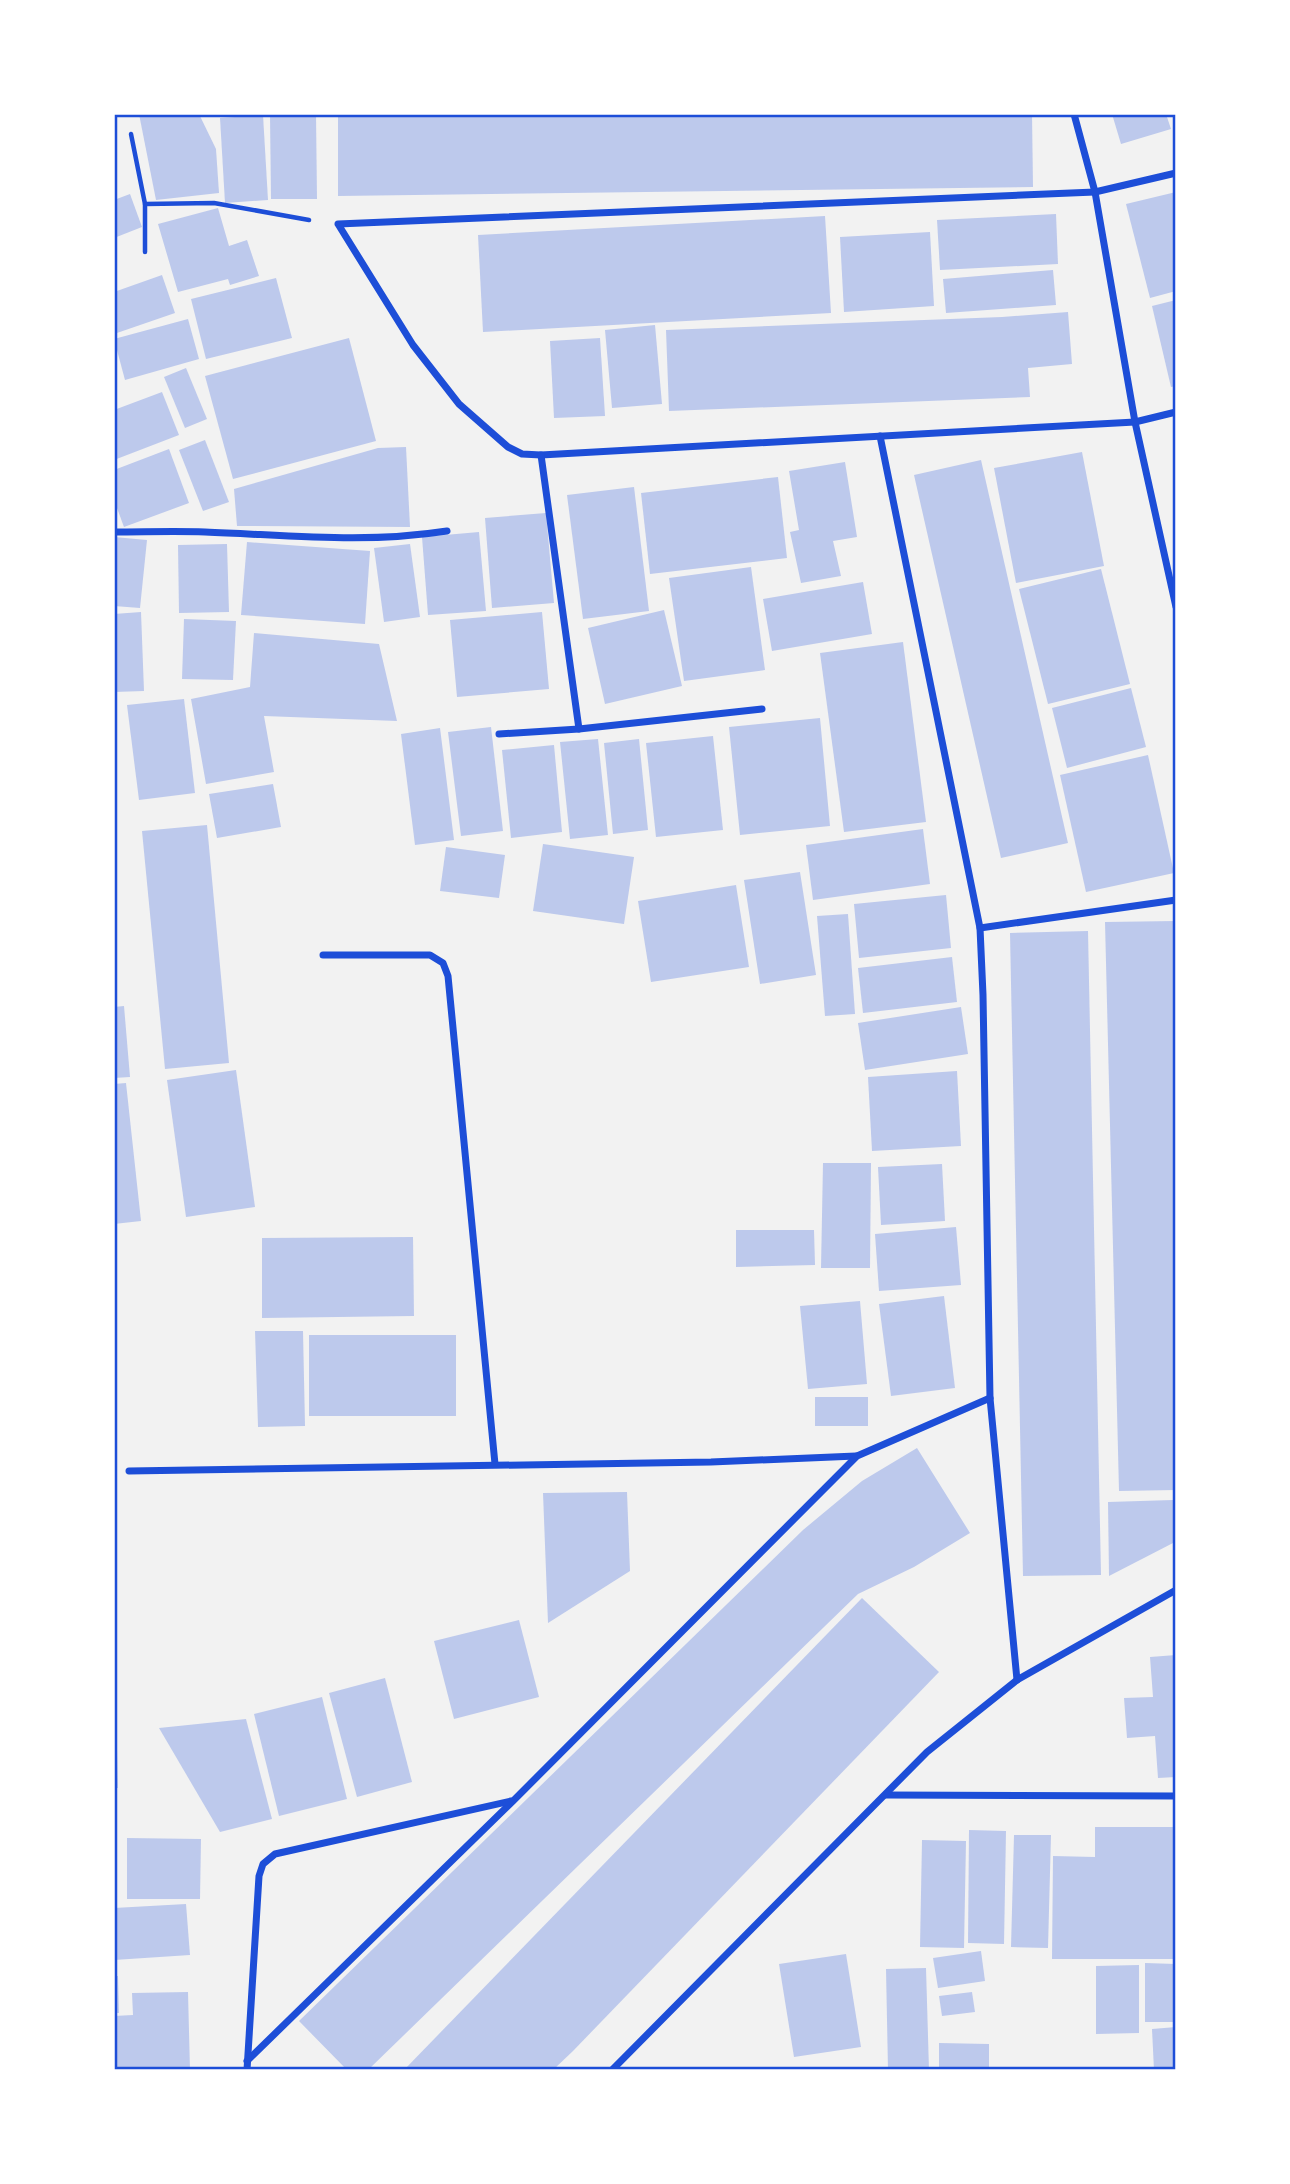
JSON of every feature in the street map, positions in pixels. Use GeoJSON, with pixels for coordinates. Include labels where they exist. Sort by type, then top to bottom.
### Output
{"type":"FeatureCollection","features":[{"type":"Feature","properties":{"kind":"street"},"geometry":{"type":"LineString","coordinates":[[1074,114],[1095,192],[1135,422],[1176,607]]}},
{"type":"Feature","properties":{"kind":"street"},"geometry":{"type":"LineString","coordinates":[[1176,173],[1095,192],[338,225],[413,345],[459,404],[508,447],[522,454],[1135,422],[1176,412]]}},
{"type":"Feature","properties":{"kind":"street"},"geometry":{"type":"LineString","coordinates":[[880,436],[980,928],[990,1398],[1017,1680]]}},
{"type":"Feature","properties":{"kind":"street"},"geometry":{"type":"LineString","coordinates":[[541,455],[579,729]]}},
{"type":"Feature","properties":{"kind":"street"},"geometry":{"type":"LineString","coordinates":[[114,532],[204,532],[342,540],[406,537],[447,531]]}},
{"type":"Feature","properties":{"kind":"street"},"geometry":{"type":"LineString","coordinates":[[499,734],[579,729],[762,709]]}},
{"type":"Feature","properties":{"kind":"street"},"geometry":{"type":"LineString","coordinates":[[980,928],[1176,900]]}},
{"type":"Feature","properties":{"kind":"street"},"geometry":{"type":"LineString","coordinates":[[323,955],[430,955],[443,963],[448,976],[495,1464]]}},
{"type":"Feature","properties":{"kind":"street"},"geometry":{"type":"LineString","coordinates":[[129,1471],[711,1462],[857,1456],[990,1398]]}},
{"type":"Feature","properties":{"kind":"street"},"geometry":{"type":"LineString","coordinates":[[247,2061],[513,1801],[857,1456]]}},
{"type":"Feature","properties":{"kind":"street"},"geometry":{"type":"LineString","coordinates":[[612,2070],[927,1752],[1017,1680],[1176,1590]]}},
{"type":"Feature","properties":{"kind":"street"},"geometry":{"type":"LineString","coordinates":[[886,1795],[1176,1796]]}},
{"type":"Feature","properties":{"kind":"street"},"geometry":{"type":"LineString","coordinates":[[247,2070],[259,1876],[263,1864],[275,1854],[513,1801]]}},
{"type":"Feature","properties":{"kind":"path"},"geometry":{"type":"LineString","coordinates":[[131,134],[145,204],[145,252]]}},
{"type":"Feature","properties":{"kind":"path"},"geometry":{"type":"LineString","coordinates":[[145,204],[214,203],[338,225]]}},
{"type":"Feature","properties":{"kind":"building"},"geometry":{"type":"Polygon","coordinates":[[[139,114],[199,114],[216,149],[219,193],[156,200],[139,114]]]}},
{"type":"Feature","properties":{"kind":"building"},"geometry":{"type":"Polygon","coordinates":[[[316,114],[317,199],[271,199],[270,115],[316,114]]]}},
{"type":"Feature","properties":{"kind":"building"},"geometry":{"type":"Polygon","coordinates":[[[338,114],[1032,114],[1033,187],[338,196],[338,114]]]}},
{"type":"Feature","properties":{"kind":"building"},"geometry":{"type":"Polygon","coordinates":[[[1112,114],[1166,114],[1171,129],[1121,144],[1112,114]]]}},
{"type":"Feature","properties":{"kind":"building"},"geometry":{"type":"Polygon","coordinates":[[[263,115],[268,200],[225,203],[220,118],[263,115]]]}},
{"type":"Feature","properties":{"kind":"building"},"geometry":{"type":"Polygon","coordinates":[[[1176,192],[1176,291],[1150,298],[1126,204],[1176,192]]]}},
{"type":"Feature","properties":{"kind":"building"},"geometry":{"type":"Polygon","coordinates":[[[130,194],[142,227],[114,238],[114,200],[130,194]]]}},
{"type":"Feature","properties":{"kind":"building"},"geometry":{"type":"Polygon","coordinates":[[[218,208],[229,246],[247,240],[259,276],[230,285],[228,279],[178,292],[158,224],[218,208]]]}},
{"type":"Feature","properties":{"kind":"building"},"geometry":{"type":"Polygon","coordinates":[[[1056,214],[1058,264],[940,270],[937,220],[1056,214]]]}},
{"type":"Feature","properties":{"kind":"building"},"geometry":{"type":"Polygon","coordinates":[[[825,216],[831,313],[483,332],[478,235],[825,216]]]}},
{"type":"Feature","properties":{"kind":"building"},"geometry":{"type":"Polygon","coordinates":[[[930,232],[934,306],[844,312],[840,237],[930,232]]]}},
{"type":"Feature","properties":{"kind":"building"},"geometry":{"type":"Polygon","coordinates":[[[1053,270],[1056,305],[946,313],[943,279],[1053,270]]]}},
{"type":"Feature","properties":{"kind":"building"},"geometry":{"type":"Polygon","coordinates":[[[162,275],[175,313],[114,334],[114,292],[162,275]]]}},
{"type":"Feature","properties":{"kind":"building"},"geometry":{"type":"Polygon","coordinates":[[[276,278],[292,338],[206,359],[191,299],[276,278]]]}},
{"type":"Feature","properties":{"kind":"building"},"geometry":{"type":"Polygon","coordinates":[[[1176,300],[1176,386],[1171,387],[1152,306],[1176,300]]]}},
{"type":"Feature","properties":{"kind":"building"},"geometry":{"type":"Polygon","coordinates":[[[1068,312],[1072,364],[1028,368],[1030,397],[669,411],[666,330],[1068,312]]]}},
{"type":"Feature","properties":{"kind":"building"},"geometry":{"type":"Polygon","coordinates":[[[188,319],[199,359],[125,380],[114,339],[188,319]]]}},
{"type":"Feature","properties":{"kind":"building"},"geometry":{"type":"Polygon","coordinates":[[[655,325],[662,404],[612,408],[605,330],[655,325]]]}},
{"type":"Feature","properties":{"kind":"building"},"geometry":{"type":"Polygon","coordinates":[[[349,338],[376,441],[233,479],[205,376],[349,338]]]}},
{"type":"Feature","properties":{"kind":"building"},"geometry":{"type":"Polygon","coordinates":[[[600,338],[605,416],[554,418],[550,341],[600,338]]]}},
{"type":"Feature","properties":{"kind":"building"},"geometry":{"type":"Polygon","coordinates":[[[186,368],[207,419],[185,428],[164,377],[186,368]]]}},
{"type":"Feature","properties":{"kind":"building"},"geometry":{"type":"Polygon","coordinates":[[[162,392],[179,435],[114,460],[114,410],[162,392]]]}},
{"type":"Feature","properties":{"kind":"building"},"geometry":{"type":"Polygon","coordinates":[[[205,440],[229,502],[203,511],[179,450],[205,440]]]}},
{"type":"Feature","properties":{"kind":"building"},"geometry":{"type":"Polygon","coordinates":[[[406,447],[410,527],[237,526],[234,489],[378,448],[406,447]]]}},
{"type":"Feature","properties":{"kind":"building"},"geometry":{"type":"Polygon","coordinates":[[[169,449],[189,503],[124,527],[114,500],[114,470],[169,449]]]}},
{"type":"Feature","properties":{"kind":"building"},"geometry":{"type":"Polygon","coordinates":[[[1082,452],[1104,566],[1016,583],[994,468],[1082,452]]]}},
{"type":"Feature","properties":{"kind":"building"},"geometry":{"type":"Polygon","coordinates":[[[981,460],[1068,843],[1001,858],[914,475],[981,460]]]}},
{"type":"Feature","properties":{"kind":"building"},"geometry":{"type":"Polygon","coordinates":[[[845,462],[857,537],[833,541],[841,576],[801,583],[790,532],[799,530],[789,471],[845,462]]]}},
{"type":"Feature","properties":{"kind":"building"},"geometry":{"type":"Polygon","coordinates":[[[778,477],[787,558],[650,574],[641,493],[778,477]]]}},
{"type":"Feature","properties":{"kind":"building"},"geometry":{"type":"Polygon","coordinates":[[[634,487],[649,611],[583,619],[567,495],[634,487]]]}},
{"type":"Feature","properties":{"kind":"building"},"geometry":{"type":"Polygon","coordinates":[[[546,513],[554,603],[492,608],[485,518],[546,513]]]}},
{"type":"Feature","properties":{"kind":"building"},"geometry":{"type":"Polygon","coordinates":[[[479,532],[486,611],[428,615],[422,537],[479,532]]]}},
{"type":"Feature","properties":{"kind":"building"},"geometry":{"type":"Polygon","coordinates":[[[114,537],[147,540],[140,608],[114,606],[114,537]]]}},
{"type":"Feature","properties":{"kind":"building"},"geometry":{"type":"Polygon","coordinates":[[[247,542],[370,551],[365,624],[241,615],[247,542]]]}},
{"type":"Feature","properties":{"kind":"building"},"geometry":{"type":"Polygon","coordinates":[[[227,544],[229,612],[179,613],[178,545],[227,544]]]}},
{"type":"Feature","properties":{"kind":"building"},"geometry":{"type":"Polygon","coordinates":[[[410,544],[420,617],[384,622],[374,548],[410,544]]]}},
{"type":"Feature","properties":{"kind":"building"},"geometry":{"type":"Polygon","coordinates":[[[751,567],[765,670],[684,681],[669,578],[751,567]]]}},
{"type":"Feature","properties":{"kind":"building"},"geometry":{"type":"Polygon","coordinates":[[[1101,569],[1130,684],[1048,704],[1019,589],[1101,569]]]}},
{"type":"Feature","properties":{"kind":"building"},"geometry":{"type":"Polygon","coordinates":[[[863,582],[872,634],[772,651],[763,599],[863,582]]]}},
{"type":"Feature","properties":{"kind":"building"},"geometry":{"type":"Polygon","coordinates":[[[664,610],[682,686],[605,704],[588,628],[664,610]]]}},
{"type":"Feature","properties":{"kind":"building"},"geometry":{"type":"Polygon","coordinates":[[[141,612],[144,691],[114,692],[114,614],[141,612]]]}},
{"type":"Feature","properties":{"kind":"building"},"geometry":{"type":"Polygon","coordinates":[[[542,612],[549,689],[457,697],[450,620],[542,612]]]}},
{"type":"Feature","properties":{"kind":"building"},"geometry":{"type":"Polygon","coordinates":[[[184,619],[236,621],[233,680],[182,679],[184,619]]]}},
{"type":"Feature","properties":{"kind":"building"},"geometry":{"type":"Polygon","coordinates":[[[254,633],[379,644],[397,721],[264,716],[274,772],[206,784],[191,699],[250,687],[254,633]]]}},
{"type":"Feature","properties":{"kind":"building"},"geometry":{"type":"Polygon","coordinates":[[[903,642],[926,822],[844,832],[820,653],[903,642]]]}},
{"type":"Feature","properties":{"kind":"building"},"geometry":{"type":"Polygon","coordinates":[[[1131,688],[1146,747],[1067,768],[1052,708],[1131,688]]]}},
{"type":"Feature","properties":{"kind":"building"},"geometry":{"type":"Polygon","coordinates":[[[184,699],[195,793],[139,800],[127,705],[184,699]]]}},
{"type":"Feature","properties":{"kind":"building"},"geometry":{"type":"Polygon","coordinates":[[[820,718],[830,826],[740,835],[729,727],[820,718]]]}},
{"type":"Feature","properties":{"kind":"building"},"geometry":{"type":"Polygon","coordinates":[[[491,727],[503,831],[461,836],[448,732],[491,727]]]}},
{"type":"Feature","properties":{"kind":"building"},"geometry":{"type":"Polygon","coordinates":[[[440,728],[454,840],[415,845],[401,734],[440,728]]]}},
{"type":"Feature","properties":{"kind":"building"},"geometry":{"type":"Polygon","coordinates":[[[713,736],[723,830],[656,837],[646,743],[713,736]]]}},
{"type":"Feature","properties":{"kind":"building"},"geometry":{"type":"Polygon","coordinates":[[[598,739],[608,835],[570,839],[560,742],[598,739]]]}},
{"type":"Feature","properties":{"kind":"building"},"geometry":{"type":"Polygon","coordinates":[[[639,739],[648,830],[613,834],[604,743],[639,739]]]}},
{"type":"Feature","properties":{"kind":"building"},"geometry":{"type":"Polygon","coordinates":[[[554,745],[562,832],[511,838],[502,750],[554,745]]]}},
{"type":"Feature","properties":{"kind":"building"},"geometry":{"type":"Polygon","coordinates":[[[1148,755],[1174,873],[1086,892],[1060,775],[1148,755]]]}},
{"type":"Feature","properties":{"kind":"building"},"geometry":{"type":"Polygon","coordinates":[[[273,784],[281,827],[217,838],[209,794],[273,784]]]}},
{"type":"Feature","properties":{"kind":"building"},"geometry":{"type":"Polygon","coordinates":[[[207,825],[229,1063],[165,1069],[142,831],[207,825]]]}},
{"type":"Feature","properties":{"kind":"building"},"geometry":{"type":"Polygon","coordinates":[[[923,829],[930,884],[813,900],[806,845],[923,829]]]}},
{"type":"Feature","properties":{"kind":"building"},"geometry":{"type":"Polygon","coordinates":[[[543,844],[634,857],[624,924],[533,911],[543,844]]]}},
{"type":"Feature","properties":{"kind":"building"},"geometry":{"type":"Polygon","coordinates":[[[446,847],[505,855],[499,898],[440,891],[446,847]]]}},
{"type":"Feature","properties":{"kind":"building"},"geometry":{"type":"Polygon","coordinates":[[[800,872],[816,975],[760,984],[744,880],[800,872]]]}},
{"type":"Feature","properties":{"kind":"building"},"geometry":{"type":"Polygon","coordinates":[[[736,885],[749,967],[651,982],[638,901],[736,885]]]}},
{"type":"Feature","properties":{"kind":"building"},"geometry":{"type":"Polygon","coordinates":[[[946,895],[951,948],[859,958],[854,904],[946,895]]]}},
{"type":"Feature","properties":{"kind":"building"},"geometry":{"type":"Polygon","coordinates":[[[848,914],[855,1014],[825,1016],[817,916],[848,914]]]}},
{"type":"Feature","properties":{"kind":"building"},"geometry":{"type":"Polygon","coordinates":[[[1176,921],[1176,1490],[1119,1491],[1105,922],[1176,921]]]}},
{"type":"Feature","properties":{"kind":"building"},"geometry":{"type":"Polygon","coordinates":[[[1088,931],[1101,1575],[1023,1576],[1010,933],[1088,931]]]}},
{"type":"Feature","properties":{"kind":"building"},"geometry":{"type":"Polygon","coordinates":[[[952,957],[957,1002],[863,1013],[858,968],[952,957]]]}},
{"type":"Feature","properties":{"kind":"building"},"geometry":{"type":"Polygon","coordinates":[[[124,1006],[130,1077],[114,1078],[114,1007],[124,1006]]]}},
{"type":"Feature","properties":{"kind":"building"},"geometry":{"type":"Polygon","coordinates":[[[961,1007],[968,1054],[865,1070],[858,1023],[961,1007]]]}},
{"type":"Feature","properties":{"kind":"building"},"geometry":{"type":"Polygon","coordinates":[[[236,1070],[255,1207],[186,1217],[167,1080],[236,1070]]]}},
{"type":"Feature","properties":{"kind":"building"},"geometry":{"type":"Polygon","coordinates":[[[957,1071],[961,1146],[872,1151],[868,1077],[957,1071]]]}},
{"type":"Feature","properties":{"kind":"building"},"geometry":{"type":"Polygon","coordinates":[[[126,1083],[141,1221],[114,1224],[114,1084],[126,1083]]]}},
{"type":"Feature","properties":{"kind":"building"},"geometry":{"type":"Polygon","coordinates":[[[823,1163],[871,1163],[870,1268],[821,1268],[823,1163]]]}},
{"type":"Feature","properties":{"kind":"building"},"geometry":{"type":"Polygon","coordinates":[[[942,1164],[945,1221],[881,1225],[878,1167],[942,1164]]]}},
{"type":"Feature","properties":{"kind":"building"},"geometry":{"type":"Polygon","coordinates":[[[956,1227],[961,1285],[879,1291],[875,1234],[956,1227]]]}},
{"type":"Feature","properties":{"kind":"building"},"geometry":{"type":"Polygon","coordinates":[[[736,1230],[814,1230],[815,1265],[736,1267],[736,1230]]]}},
{"type":"Feature","properties":{"kind":"building"},"geometry":{"type":"Polygon","coordinates":[[[413,1237],[414,1316],[262,1318],[262,1238],[413,1237]]]}},
{"type":"Feature","properties":{"kind":"building"},"geometry":{"type":"Polygon","coordinates":[[[944,1296],[955,1388],[891,1396],[879,1304],[944,1296]]]}},
{"type":"Feature","properties":{"kind":"building"},"geometry":{"type":"Polygon","coordinates":[[[860,1301],[867,1384],[808,1389],[800,1306],[860,1301]]]}},
{"type":"Feature","properties":{"kind":"building"},"geometry":{"type":"Polygon","coordinates":[[[255,1331],[303,1331],[305,1426],[258,1427],[255,1331]]]}},
{"type":"Feature","properties":{"kind":"building"},"geometry":{"type":"Polygon","coordinates":[[[309,1335],[456,1335],[456,1416],[309,1416],[309,1335]]]}},
{"type":"Feature","properties":{"kind":"building"},"geometry":{"type":"Polygon","coordinates":[[[815,1397],[868,1397],[868,1426],[815,1426],[815,1397]]]}},
{"type":"Feature","properties":{"kind":"building"},"geometry":{"type":"Polygon","coordinates":[[[917,1448],[970,1533],[914,1567],[858,1594],[368,2070],[347,2070],[299,2021],[803,1530],[862,1481],[917,1448]]]}},
{"type":"Feature","properties":{"kind":"building"},"geometry":{"type":"Polygon","coordinates":[[[627,1492],[630,1571],[548,1623],[543,1493],[627,1492]]]}},
{"type":"Feature","properties":{"kind":"building"},"geometry":{"type":"Polygon","coordinates":[[[1173,1500],[1173,1543],[1109,1576],[1108,1502],[1173,1500]]]}},
{"type":"Feature","properties":{"kind":"building"},"geometry":{"type":"Polygon","coordinates":[[[862,1598],[939,1672],[573,2051],[553,2070],[404,2070],[862,1598]]]}},
{"type":"Feature","properties":{"kind":"building"},"geometry":{"type":"Polygon","coordinates":[[[519,1620],[539,1697],[454,1719],[434,1641],[519,1620]]]}},
{"type":"Feature","properties":{"kind":"building"},"geometry":{"type":"Polygon","coordinates":[[[1176,1655],[1176,1777],[1158,1778],[1155,1736],[1127,1738],[1124,1698],[1153,1697],[1150,1657],[1176,1655]]]}},
{"type":"Feature","properties":{"kind":"building"},"geometry":{"type":"Polygon","coordinates":[[[385,1678],[412,1782],[357,1797],[329,1693],[385,1678]]]}},
{"type":"Feature","properties":{"kind":"building"},"geometry":{"type":"Polygon","coordinates":[[[322,1697],[347,1799],[279,1816],[254,1714],[322,1697]]]}},
{"type":"Feature","properties":{"kind":"building"},"geometry":{"type":"Polygon","coordinates":[[[116,1710],[118,1788],[114,1788],[116,1710]]]}},
{"type":"Feature","properties":{"kind":"building"},"geometry":{"type":"Polygon","coordinates":[[[246,1719],[272,1819],[220,1832],[159,1728],[246,1719]]]}},
{"type":"Feature","properties":{"kind":"building"},"geometry":{"type":"Polygon","coordinates":[[[1095,1827],[1176,1827],[1176,1959],[1052,1959],[1053,1856],[1095,1857],[1095,1827]]]}},
{"type":"Feature","properties":{"kind":"building"},"geometry":{"type":"Polygon","coordinates":[[[969,1830],[1006,1831],[1004,1944],[968,1943],[969,1830]]]}},
{"type":"Feature","properties":{"kind":"building"},"geometry":{"type":"Polygon","coordinates":[[[1014,1835],[1051,1835],[1048,1948],[1011,1947],[1014,1835]]]}},
{"type":"Feature","properties":{"kind":"building"},"geometry":{"type":"Polygon","coordinates":[[[127,1838],[201,1839],[200,1899],[127,1899],[127,1838]]]}},
{"type":"Feature","properties":{"kind":"building"},"geometry":{"type":"Polygon","coordinates":[[[922,1840],[966,1841],[964,1948],[920,1947],[922,1840]]]}},
{"type":"Feature","properties":{"kind":"building"},"geometry":{"type":"Polygon","coordinates":[[[186,1904],[190,1955],[114,1960],[114,1908],[186,1904]]]}},
{"type":"Feature","properties":{"kind":"building"},"geometry":{"type":"Polygon","coordinates":[[[981,1951],[985,1981],[938,1988],[933,1958],[981,1951]]]}},
{"type":"Feature","properties":{"kind":"building"},"geometry":{"type":"Polygon","coordinates":[[[846,1954],[861,2047],[794,2057],[779,1964],[846,1954]]]}},
{"type":"Feature","properties":{"kind":"building"},"geometry":{"type":"Polygon","coordinates":[[[1145,1963],[1176,1964],[1176,2022],[1145,2022],[1145,1963]]]}},
{"type":"Feature","properties":{"kind":"building"},"geometry":{"type":"Polygon","coordinates":[[[1139,1965],[1139,2033],[1096,2034],[1096,1966],[1139,1965]]]}},
{"type":"Feature","properties":{"kind":"building"},"geometry":{"type":"Polygon","coordinates":[[[926,1968],[929,2070],[888,2070],[886,1969],[926,1968]]]}},
{"type":"Feature","properties":{"kind":"building"},"geometry":{"type":"Polygon","coordinates":[[[114,1976],[118,1976],[119,2013],[114,2013],[114,1976]]]}},
{"type":"Feature","properties":{"kind":"building"},"geometry":{"type":"Polygon","coordinates":[[[188,1992],[190,2070],[114,2070],[114,2016],[133,2015],[132,1993],[188,1992]]]}},
{"type":"Feature","properties":{"kind":"building"},"geometry":{"type":"Polygon","coordinates":[[[972,1992],[975,2012],[942,2016],[939,1996],[972,1992]]]}},
{"type":"Feature","properties":{"kind":"building"},"geometry":{"type":"Polygon","coordinates":[[[1176,2027],[1176,2069],[1154,2070],[1152,2029],[1176,2027]]]}},
{"type":"Feature","properties":{"kind":"building"},"geometry":{"type":"Polygon","coordinates":[[[939,2043],[989,2044],[989,2070],[939,2070],[939,2043]]]}},
{"type":"Feature","properties":{"kind":"building"},"geometry":{"type":"Polygon","coordinates":[[[831,2067],[831,2070],[778,2070],[778,2068],[831,2067]]]}}]}
